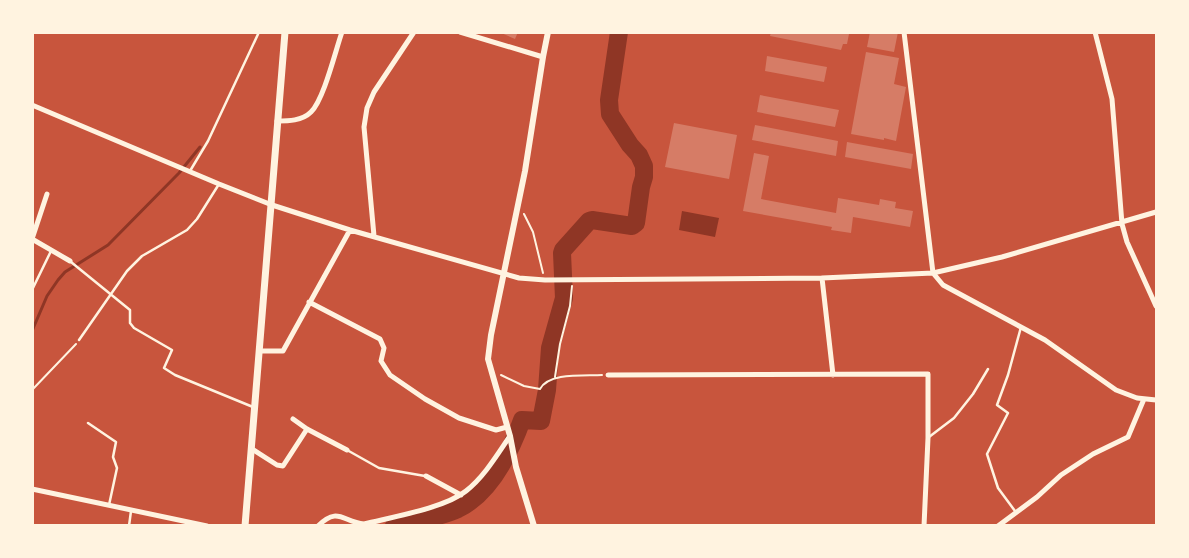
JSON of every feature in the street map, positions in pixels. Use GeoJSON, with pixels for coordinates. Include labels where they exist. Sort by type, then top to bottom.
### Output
{"type":"FeatureCollection","features":[{"type":"Feature","properties":{"kind":"main road"},"geometry":{"type":"LineString","coordinates":[[245,526],[285,32]]}},
{"type":"Feature","properties":{"kind":"street"},"geometry":{"type":"LineString","coordinates":[[277,121],[302,118],[310,112],[320,95],[342,32]]}},
{"type":"Feature","properties":{"kind":"street"},"geometry":{"type":"LineString","coordinates":[[374,236],[364,127],[367,108],[374,92],[414,32]]}},
{"type":"Feature","properties":{"kind":"street"},"geometry":{"type":"LineString","coordinates":[[460,32],[543,57]]}},
{"type":"Feature","properties":{"kind":"street"},"geometry":{"type":"LineString","coordinates":[[534,526],[516,467],[510,436],[488,359],[491,335],[519,206],[548,32]]}},
{"type":"Feature","properties":{"kind":"street"},"geometry":{"type":"LineString","coordinates":[[904,32],[933,272],[943,285],[1045,340],[1116,390],[1137,398],[1156,400]]}},
{"type":"Feature","properties":{"kind":"street"},"geometry":{"type":"LineString","coordinates":[[1095,32],[1112,99],[1122,224],[1134,257],[1156,306]]}},
{"type":"Feature","properties":{"kind":"street"},"geometry":{"type":"LineString","coordinates":[[32,105],[272,205],[350,230],[519,278],[545,280],[822,278],[933,272],[1002,257],[1122,224],[1156,212]]}},
{"type":"Feature","properties":{"kind":"street"},"geometry":{"type":"LineString","coordinates":[[47,194],[32,239],[70,261]]}},
{"type":"Feature","properties":{"kind":"street"},"geometry":{"type":"LineString","coordinates":[[260,351],[283,351],[350,230]]}},
{"type":"Feature","properties":{"kind":"street"},"geometry":{"type":"LineString","coordinates":[[822,278],[833,375]]}},
{"type":"Feature","properties":{"kind":"street"},"geometry":{"type":"LineString","coordinates":[[309,302],[380,338],[384,348],[381,361],[390,374],[425,399],[459,418],[496,430],[507,427]]}},
{"type":"Feature","properties":{"kind":"street"},"geometry":{"type":"LineString","coordinates":[[608,375],[928,374],[928,438],[924,526]]}},
{"type":"Feature","properties":{"kind":"street"},"geometry":{"type":"LineString","coordinates":[[998,526],[1015,511],[1037,497],[1061,475],[1093,454],[1128,436],[1144,399]]}},
{"type":"Feature","properties":{"kind":"street"},"geometry":{"type":"LineString","coordinates":[[293,419],[307,429],[347,450]]}},
{"type":"Feature","properties":{"kind":"street"},"geometry":{"type":"LineString","coordinates":[[252,449],[277,465],[283,466],[307,429]]}},
{"type":"Feature","properties":{"kind":"street"},"geometry":{"type":"LineString","coordinates":[[318,526],[333,516],[341,516],[354,523],[364,524],[450,501],[467,490],[485,471],[510,436]]}},
{"type":"Feature","properties":{"kind":"street"},"geometry":{"type":"LineString","coordinates":[[426,476],[461,495]]}},
{"type":"Feature","properties":{"kind":"street"},"geometry":{"type":"LineString","coordinates":[[32,489],[207,526]]}},
{"type":"Feature","properties":{"kind":"lane"},"geometry":{"type":"LineString","coordinates":[[190,171],[208,141],[259,32]]}},
{"type":"Feature","properties":{"kind":"lane"},"geometry":{"type":"LineString","coordinates":[[79,340],[127,271],[142,256],[187,230],[197,219],[219,184]]}},
{"type":"Feature","properties":{"kind":"lane"},"geometry":{"type":"LineString","coordinates":[[32,290],[52,250]]}},
{"type":"Feature","properties":{"kind":"lane"},"geometry":{"type":"LineString","coordinates":[[70,261],[130,310],[130,323],[134,328],[172,350],[164,368],[175,375],[255,408]]}},
{"type":"Feature","properties":{"kind":"lane"},"geometry":{"type":"LineString","coordinates":[[1015,511],[998,488],[987,454],[1008,413],[996,405],[1008,375],[1021,327]]}},
{"type":"Feature","properties":{"kind":"lane"},"geometry":{"type":"LineString","coordinates":[[928,438],[954,418],[973,394],[988,369]]}},
{"type":"Feature","properties":{"kind":"lane"},"geometry":{"type":"LineString","coordinates":[[88,423],[116,442],[113,457],[118,468],[109,506]]}},
{"type":"Feature","properties":{"kind":"lane"},"geometry":{"type":"LineString","coordinates":[[347,450],[379,468],[426,476]]}},
{"type":"Feature","properties":{"kind":"lane"},"geometry":{"type":"LineString","coordinates":[[129,526],[131,510]]}},
{"type":"Feature","properties":{"kind":"path"},"geometry":{"type":"LineString","coordinates":[[519,206],[531,225],[545,280]]}},
{"type":"Feature","properties":{"kind":"path"},"geometry":{"type":"LineString","coordinates":[[555,377],[560,344],[570,306],[570,280]]}},
{"type":"Feature","properties":{"kind":"path"},"geometry":{"type":"LineString","coordinates":[[32,390],[79,340]]}},
{"type":"Feature","properties":{"kind":"path"},"geometry":{"type":"LineString","coordinates":[[492,371],[524,386],[540,389],[546,382],[555,377],[608,375]]}},
{"type":"Feature","properties":{"kind":"shaded area"},"geometry":{"type":"Polygon","coordinates":[[[682,211],[719,218],[715,237],[679,230],[682,211]]]}},
{"type":"Feature","properties":{"kind":"building"},"geometry":{"type":"Polygon","coordinates":[[[499,32],[518,32],[515,39],[499,32]]]}},
{"type":"Feature","properties":{"kind":"building"},"geometry":{"type":"Polygon","coordinates":[[[771,32],[842,32],[849,34],[847,44],[843,44],[841,50],[770,36],[771,32]]]}},
{"type":"Feature","properties":{"kind":"building"},"geometry":{"type":"Polygon","coordinates":[[[870,32],[898,32],[894,52],[867,47],[870,32]]]}},
{"type":"Feature","properties":{"kind":"building"},"geometry":{"type":"Polygon","coordinates":[[[866,52],[899,58],[894,84],[906,87],[896,141],[851,134],[866,52]]]}},
{"type":"Feature","properties":{"kind":"building"},"geometry":{"type":"Polygon","coordinates":[[[767,56],[827,67],[824,82],[765,71],[767,56]]]}},
{"type":"Feature","properties":{"kind":"building"},"geometry":{"type":"Polygon","coordinates":[[[760,95],[839,110],[835,127],[757,112],[760,95]]]}},
{"type":"Feature","properties":{"kind":"building"},"geometry":{"type":"Polygon","coordinates":[[[674,123],[737,135],[729,179],[665,167],[674,123]]]}},
{"type":"Feature","properties":{"kind":"building"},"geometry":{"type":"Polygon","coordinates":[[[755,125],[838,141],[836,156],[752,140],[755,125]]]}},
{"type":"Feature","properties":{"kind":"building"},"geometry":{"type":"Polygon","coordinates":[[[847,142],[913,154],[911,169],[845,157],[847,142]]]}},
{"type":"Feature","properties":{"kind":"building"},"geometry":{"type":"Polygon","coordinates":[[[754,153],[769,156],[761,199],[836,213],[838,198],[879,205],[880,199],[896,202],[895,208],[913,211],[910,227],[853,217],[851,233],[831,230],[832,227],[743,211],[754,153]]]}},
{"type":"Feature","properties":{"kind":"waterway"},"geometry":{"type":"LineString","coordinates":[[394,526],[443,515],[470,502],[490,483],[498,471],[512,446],[522,420],[541,421],[547,390],[550,348],[564,298],[563,250],[589,221],[632,226],[636,223],[644,177],[644,166],[639,155],[630,145],[610,114],[609,100],[619,32]]}},
{"type":"Feature","properties":{"kind":"waterway"},"geometry":{"type":"LineString","coordinates":[[32,331],[47,296],[65,272],[108,245],[179,173],[200,147]]}}]}
